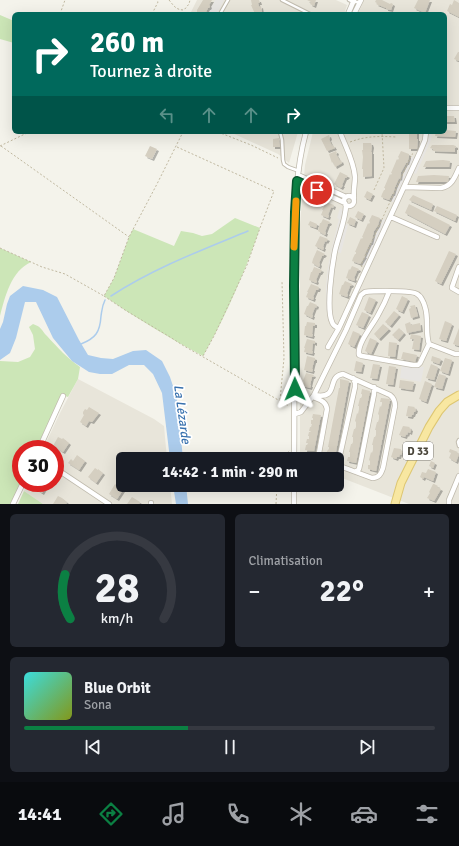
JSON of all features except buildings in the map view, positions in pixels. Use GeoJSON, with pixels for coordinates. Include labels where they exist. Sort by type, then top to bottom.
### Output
{"type":"FeatureCollection","features":[{"type":"Feature","properties":{"kind":"main road","name":"D 33"},"geometry":{"type":"LineString","coordinates":[[395,504],[401,483],[429,427],[439,411],[447,402],[459,395]]}},
{"type":"Feature","properties":{"kind":"street"},"geometry":{"type":"LineString","coordinates":[[349,12],[352,1]]}},
{"type":"Feature","properties":{"kind":"street"},"geometry":{"type":"LineString","coordinates":[[355,12],[360,1]]}},
{"type":"Feature","properties":{"kind":"street"},"geometry":{"type":"LineString","coordinates":[[447,108],[459,108]]}},
{"type":"Feature","properties":{"kind":"street"},"geometry":{"type":"LineString","coordinates":[[294,452],[295,212],[298,173],[306,134]]}},
{"type":"Feature","properties":{"kind":"street"},"geometry":{"type":"LineString","coordinates":[[339,328],[333,325],[331,321],[330,288],[335,252],[346,212],[347,205],[344,201],[349,197],[354,188],[355,177],[354,170],[341,134]]}},
{"type":"Feature","properties":{"kind":"street"},"geometry":{"type":"LineString","coordinates":[[328,347],[339,328],[420,152],[426,134]]}},
{"type":"Feature","properties":{"kind":"street"},"geometry":{"type":"LineString","coordinates":[[404,186],[446,187],[450,184],[459,168]]}},
{"type":"Feature","properties":{"kind":"street"},"geometry":{"type":"LineString","coordinates":[[297,181],[347,205],[353,205],[354,203],[349,197],[298,173]]}},
{"type":"Feature","properties":{"kind":"street"},"geometry":{"type":"LineString","coordinates":[[390,217],[437,238]]}},
{"type":"Feature","properties":{"kind":"street"},"geometry":{"type":"LineString","coordinates":[[459,268],[452,288],[459,292]]}},
{"type":"Feature","properties":{"kind":"street"},"geometry":{"type":"LineString","coordinates":[[295,414],[301,412],[313,396],[361,296],[365,292],[404,291],[419,295],[426,307],[428,325],[427,340],[429,344],[420,363],[418,365],[359,355],[361,344],[367,331],[378,317],[389,292]]}},
{"type":"Feature","properties":{"kind":"street"},"geometry":{"type":"LineString","coordinates":[[429,344],[455,354],[459,354]]}},
{"type":"Feature","properties":{"kind":"street"},"geometry":{"type":"LineString","coordinates":[[313,396],[326,396],[332,390],[333,381],[336,377],[339,374],[343,374],[374,387],[390,395],[395,400],[381,473],[376,478],[372,478],[344,468]]}},
{"type":"Feature","properties":{"kind":"street"},"geometry":{"type":"LineString","coordinates":[[341,452],[354,392],[355,383],[353,378]]}},
{"type":"Feature","properties":{"kind":"street"},"geometry":{"type":"LineString","coordinates":[[356,472],[359,469],[362,460],[374,387]]}},
{"type":"Feature","properties":{"kind":"street"},"geometry":{"type":"LineString","coordinates":[[43,440],[63,396]]}},
{"type":"Feature","properties":{"kind":"street"},"geometry":{"type":"LineString","coordinates":[[313,396],[324,402],[327,409],[319,452]]}},
{"type":"Feature","properties":{"kind":"street"},"geometry":{"type":"LineString","coordinates":[[64,474],[109,504]]}},
{"type":"Feature","properties":{"kind":"street"},"geometry":{"type":"LineString","coordinates":[[449,504],[459,476]]}},
{"type":"Feature","properties":{"kind":"street"},"geometry":{"type":"LineString","coordinates":[[13,504],[19,492]]}},
{"type":"Feature","properties":{"kind":"street"},"geometry":{"type":"LineString","coordinates":[[294,492],[294,504]]}},
{"type":"Feature","properties":{"kind":"lane"},"geometry":{"type":"LineString","coordinates":[[221,12],[228,0]]}},
{"type":"Feature","properties":{"kind":"lane"},"geometry":{"type":"LineString","coordinates":[[282,0],[306,12]]}},
{"type":"Feature","properties":{"kind":"lane"},"geometry":{"type":"LineString","coordinates":[[352,1],[360,1]]}},
{"type":"Feature","properties":{"kind":"lane"},"geometry":{"type":"LineString","coordinates":[[280,134],[282,160],[284,164],[298,173]]}},
{"type":"Feature","properties":{"kind":"lane"},"geometry":{"type":"LineString","coordinates":[[459,440],[459,446]]}},
{"type":"Feature","properties":{"kind":"path"},"geometry":{"type":"LineString","coordinates":[[61,12],[65,0]]}},
{"type":"Feature","properties":{"kind":"path"},"geometry":{"type":"LineString","coordinates":[[153,12],[158,2],[157,0]]}},
{"type":"Feature","properties":{"kind":"path"},"geometry":{"type":"LineString","coordinates":[[169,0],[173,6],[179,10],[184,10],[189,4],[190,0]]}},
{"type":"Feature","properties":{"kind":"path"},"geometry":{"type":"LineString","coordinates":[[25,134],[0,146],[129,238]]}},
{"type":"Feature","properties":{"kind":"path"},"geometry":{"type":"LineString","coordinates":[[104,296],[114,278],[129,238],[182,134]]}},
{"type":"Feature","properties":{"kind":"path"},"geometry":{"type":"LineString","coordinates":[[223,134],[251,145],[282,160]]}},
{"type":"Feature","properties":{"kind":"path"},"geometry":{"type":"LineString","coordinates":[[344,144],[362,138],[382,136],[396,137]]}},
{"type":"Feature","properties":{"kind":"path"},"geometry":{"type":"LineString","coordinates":[[374,190],[384,168],[382,136]]}},
{"type":"Feature","properties":{"kind":"path"},"geometry":{"type":"LineString","coordinates":[[176,146],[274,191],[247,265],[203,356]]}},
{"type":"Feature","properties":{"kind":"path"},"geometry":{"type":"LineString","coordinates":[[362,268],[362,265],[412,154],[420,152]]}},
{"type":"Feature","properties":{"kind":"path"},"geometry":{"type":"LineString","coordinates":[[0,248],[42,268],[65,274],[104,296],[184,346],[287,405],[295,405]]}},
{"type":"Feature","properties":{"kind":"path"},"geometry":{"type":"LineString","coordinates":[[280,400],[284,358],[282,280]]}},
{"type":"Feature","properties":{"kind":"path"},"geometry":{"type":"LineString","coordinates":[[288,452],[294,448]]}},
{"type":"Feature","properties":{"kind":"path"},"geometry":{"type":"LineString","coordinates":[[276,504],[277,492]]}},
{"type":"Feature","properties":{"kind":"shaded area"},"geometry":{"type":"Polygon","coordinates":[[[197,0],[336,0],[347,5],[345,12],[191,12],[197,0]]]}},
{"type":"Feature","properties":{"kind":"shaded area"},"geometry":{"type":"Polygon","coordinates":[[[215,0],[224,0],[218,12],[209,12],[215,0]]]}},
{"type":"Feature","properties":{"kind":"shaded area"},"geometry":{"type":"Polygon","coordinates":[[[364,0],[459,0],[459,504],[409,504],[344,479],[344,452],[300,452],[300,224],[305,165],[313,134],[447,134],[447,12],[359,12],[364,0]]]}},
{"type":"Feature","properties":{"kind":"shaded area"},"geometry":{"type":"Polygon","coordinates":[[[234,134],[297,134],[289,163],[278,154],[234,134]]]}},
{"type":"Feature","properties":{"kind":"shaded area"},"geometry":{"type":"Polygon","coordinates":[[[428,134],[432,134],[431,140],[416,174],[413,173],[428,140],[428,134]]]}},
{"type":"Feature","properties":{"kind":"shaded area"},"geometry":{"type":"Polygon","coordinates":[[[412,156],[415,158],[395,203],[391,201],[412,156]]]}},
{"type":"Feature","properties":{"kind":"shaded area"},"geometry":{"type":"Polygon","coordinates":[[[340,208],[344,210],[333,247],[330,268],[328,310],[326,311],[328,267],[339,219],[337,218],[340,208]]]}},
{"type":"Feature","properties":{"kind":"shaded area"},"geometry":{"type":"Polygon","coordinates":[[[383,219],[387,221],[366,266],[362,265],[383,219]]]}},
{"type":"Feature","properties":{"kind":"shaded area"},"geometry":{"type":"Polygon","coordinates":[[[345,224],[348,225],[341,253],[337,252],[345,224]]]}},
{"type":"Feature","properties":{"kind":"shaded area"},"geometry":{"type":"Polygon","coordinates":[[[402,365],[424,367],[421,382],[400,378],[402,365]]]}},
{"type":"Feature","properties":{"kind":"shaded area"},"geometry":{"type":"Polygon","coordinates":[[[78,379],[154,419],[164,426],[166,452],[116,452],[116,492],[171,492],[172,504],[43,504],[25,492],[64,492],[64,440],[47,440],[78,379]]]}},
{"type":"Feature","properties":{"kind":"green space"},"geometry":{"type":"Polygon","coordinates":[[[0,15],[12,20],[12,42],[0,39],[0,15]]]}},
{"type":"Feature","properties":{"kind":"green space"},"geometry":{"type":"Polygon","coordinates":[[[235,218],[260,228],[234,294],[220,325],[203,356],[153,328],[104,296],[114,278],[133,229],[174,246],[181,231],[202,236],[212,234],[235,218]]]}},
{"type":"Feature","properties":{"kind":"green space"},"geometry":{"type":"Polygon","coordinates":[[[0,248],[31,262],[24,266],[14,278],[7,293],[0,316],[0,248]]]}},
{"type":"Feature","properties":{"kind":"green space"},"geometry":{"type":"Polygon","coordinates":[[[33,324],[40,328],[63,353],[80,367],[78,379],[68,397],[62,395],[40,440],[12,440],[12,492],[16,492],[11,504],[0,504],[0,361],[18,362],[30,357],[35,349],[33,335],[29,327],[33,324]]]}},
{"type":"Feature","properties":{"kind":"green space"},"geometry":{"type":"Polygon","coordinates":[[[24,492],[25,492],[43,504],[18,504],[24,492]]]}},
{"type":"Feature","properties":{"kind":"water"},"geometry":{"type":"Polygon","coordinates":[[[23,286],[43,290],[57,297],[88,355],[113,359],[133,351],[146,350],[162,361],[170,377],[177,398],[182,452],[169,452],[162,393],[153,374],[144,365],[129,365],[112,374],[89,372],[72,361],[53,338],[36,302],[25,302],[16,338],[10,353],[0,360],[0,329],[10,296],[23,286]]]}},
{"type":"Feature","properties":{"kind":"water"},"geometry":{"type":"Polygon","coordinates":[[[174,492],[187,492],[188,504],[176,504],[174,492]]]}},
{"type":"Feature","properties":{"kind":"waterway"},"geometry":{"type":"LineString","coordinates":[[111,296],[161,268],[248,231]]}},
{"type":"Feature","properties":{"kind":"waterway"},"geometry":{"type":"LineString","coordinates":[[81,344],[94,337],[96,334],[100,326],[102,308],[105,300]]}},
{"type":"Feature","properties":{"kind":"slow traffic"},"geometry":{"type":"LineString","coordinates":[[294,247],[296,201]]}},
{"type":"Feature","properties":{"kind":"route"},"geometry":{"type":"LineString","coordinates":[[295,389],[294,286],[297,181],[317,190]]}},
{"type":"Feature","properties":{"kind":"water label","name":"La Lézarde"},"geometry":{"type":"Point","coordinates":[183,414]}}]}
